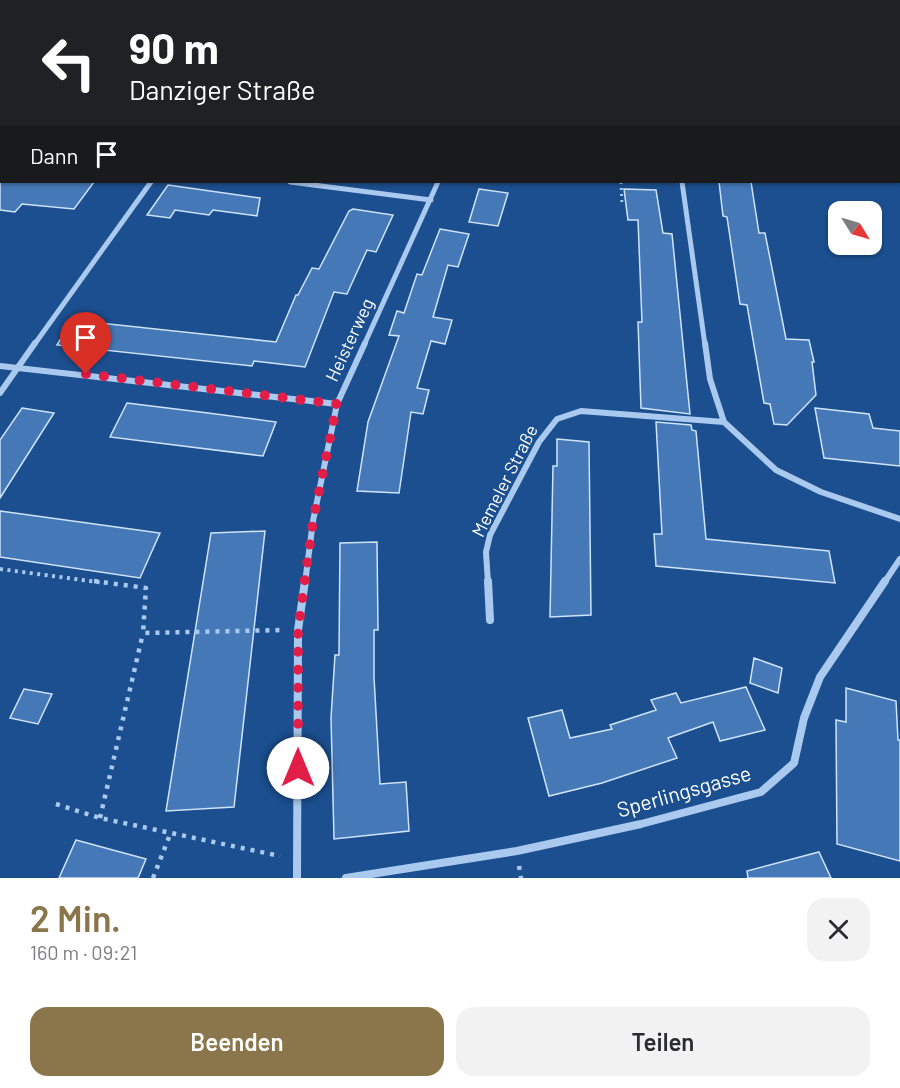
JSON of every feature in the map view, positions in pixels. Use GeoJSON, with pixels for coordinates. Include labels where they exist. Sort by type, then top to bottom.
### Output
{"type":"FeatureCollection","features":[{"type":"Feature","properties":{"kind":"street"},"geometry":{"type":"LineString","coordinates":[[0,393],[150,183]]}},
{"type":"Feature","properties":{"kind":"street"},"geometry":{"type":"LineString","coordinates":[[298,183],[431,200]]}},
{"type":"Feature","properties":{"kind":"street","name":"Heisterweg"},"geometry":{"type":"LineString","coordinates":[[297,878],[299,860],[298,630],[313,521],[337,404],[438,183]]}},
{"type":"Feature","properties":{"kind":"street"},"geometry":{"type":"LineString","coordinates":[[682,183],[710,379],[724,422],[776,470],[821,492],[900,519]]}},
{"type":"Feature","properties":{"kind":"street"},"geometry":{"type":"LineString","coordinates":[[0,366],[18,366],[337,404]]}},
{"type":"Feature","properties":{"kind":"street","name":"Memeler Straße"},"geometry":{"type":"LineString","coordinates":[[490,620],[486,552],[490,535],[538,442],[557,419],[581,411],[724,422]]}},
{"type":"Feature","properties":{"kind":"street","name":"Sperlingsgasse"},"geometry":{"type":"LineString","coordinates":[[346,878],[540,846],[641,824],[761,792],[794,763],[804,718],[820,677],[900,559]]}},
{"type":"Feature","properties":{"kind":"path"},"geometry":{"type":"LineString","coordinates":[[621,183],[622,206]]}},
{"type":"Feature","properties":{"kind":"path"},"geometry":{"type":"LineString","coordinates":[[0,569],[146,588],[143,633],[100,818]]}},
{"type":"Feature","properties":{"kind":"path"},"geometry":{"type":"LineString","coordinates":[[143,633],[298,630]]}},
{"type":"Feature","properties":{"kind":"path"},"geometry":{"type":"LineString","coordinates":[[56,804],[100,818],[299,860]]}},
{"type":"Feature","properties":{"kind":"path"},"geometry":{"type":"LineString","coordinates":[[153,878],[171,832]]}},
{"type":"Feature","properties":{"kind":"building"},"geometry":{"type":"Polygon","coordinates":[[[0,183],[93,183],[74,209],[22,204],[15,212],[0,210],[0,183]]]}},
{"type":"Feature","properties":{"kind":"building"},"geometry":{"type":"Polygon","coordinates":[[[719,183],[751,183],[759,233],[765,233],[786,339],[809,340],[814,362],[812,362],[816,395],[787,425],[774,424],[770,404],[764,403],[747,305],[740,304],[727,217],[723,216],[719,183]]]}},
{"type":"Feature","properties":{"kind":"building"},"geometry":{"type":"Polygon","coordinates":[[[168,185],[260,198],[257,216],[213,210],[209,215],[175,210],[170,218],[147,215],[168,185]]]}},
{"type":"Feature","properties":{"kind":"building"},"geometry":{"type":"Polygon","coordinates":[[[479,189],[508,193],[498,226],[469,222],[479,189]]]}},
{"type":"Feature","properties":{"kind":"building"},"geometry":{"type":"Polygon","coordinates":[[[624,189],[656,190],[663,233],[672,234],[690,414],[641,408],[638,322],[642,322],[638,220],[628,220],[624,189]]]}},
{"type":"Feature","properties":{"kind":"building"},"geometry":{"type":"Polygon","coordinates":[[[353,209],[393,215],[376,252],[367,250],[347,294],[334,292],[305,367],[254,361],[252,366],[57,345],[72,320],[276,342],[296,295],[312,268],[319,269],[349,211],[353,209]]]}},
{"type":"Feature","properties":{"kind":"building"},"geometry":{"type":"Polygon","coordinates":[[[440,229],[469,234],[458,267],[448,265],[433,317],[452,320],[445,344],[431,341],[417,388],[429,390],[423,414],[411,412],[399,493],[357,491],[368,422],[399,336],[389,335],[397,311],[404,313],[417,274],[422,275],[440,229]]]}},
{"type":"Feature","properties":{"kind":"building"},"geometry":{"type":"Polygon","coordinates":[[[127,403],[276,422],[263,456],[110,437],[127,403]]]}},
{"type":"Feature","properties":{"kind":"building"},"geometry":{"type":"Polygon","coordinates":[[[22,408],[54,413],[0,498],[0,440],[22,408]]]}},
{"type":"Feature","properties":{"kind":"building"},"geometry":{"type":"Polygon","coordinates":[[[815,408],[869,414],[873,428],[900,431],[900,466],[824,458],[815,408]]]}},
{"type":"Feature","properties":{"kind":"building"},"geometry":{"type":"Polygon","coordinates":[[[656,422],[691,425],[692,430],[696,431],[706,539],[829,551],[835,583],[656,566],[654,534],[662,534],[656,422]]]}},
{"type":"Feature","properties":{"kind":"building"},"geometry":{"type":"Polygon","coordinates":[[[557,439],[589,442],[591,615],[550,617],[553,466],[557,466],[557,439]]]}},
{"type":"Feature","properties":{"kind":"building"},"geometry":{"type":"Polygon","coordinates":[[[0,511],[160,533],[140,578],[0,557],[0,511]]]}},
{"type":"Feature","properties":{"kind":"building"},"geometry":{"type":"Polygon","coordinates":[[[265,531],[234,807],[166,811],[211,533],[265,531]]]}},
{"type":"Feature","properties":{"kind":"building"},"geometry":{"type":"Polygon","coordinates":[[[377,542],[378,630],[374,630],[374,677],[380,784],[406,782],[409,831],[334,839],[331,718],[335,655],[339,655],[340,543],[377,542]]]}},
{"type":"Feature","properties":{"kind":"building"},"geometry":{"type":"Polygon","coordinates":[[[754,658],[782,668],[778,693],[750,683],[754,658]]]}},
{"type":"Feature","properties":{"kind":"building"},"geometry":{"type":"Polygon","coordinates":[[[746,687],[765,730],[720,741],[713,722],[668,738],[677,758],[602,783],[549,796],[528,718],[562,710],[570,738],[612,729],[610,725],[656,710],[651,700],[676,693],[681,703],[746,687]]]}},
{"type":"Feature","properties":{"kind":"building"},"geometry":{"type":"Polygon","coordinates":[[[846,688],[896,701],[898,740],[900,740],[900,861],[837,844],[836,720],[846,722],[846,688]]]}},
{"type":"Feature","properties":{"kind":"building"},"geometry":{"type":"Polygon","coordinates":[[[24,689],[52,694],[38,724],[10,718],[24,689]]]}},
{"type":"Feature","properties":{"kind":"building"},"geometry":{"type":"Polygon","coordinates":[[[76,840],[146,859],[138,878],[59,878],[76,840]]]}},
{"type":"Feature","properties":{"kind":"building"},"geometry":{"type":"Polygon","coordinates":[[[819,852],[831,878],[748,878],[747,871],[819,852]]]}},
{"type":"Feature","properties":{"kind":"route"},"geometry":{"type":"LineString","coordinates":[[86,374],[337,404],[313,521],[298,630],[298,768]]}}]}
